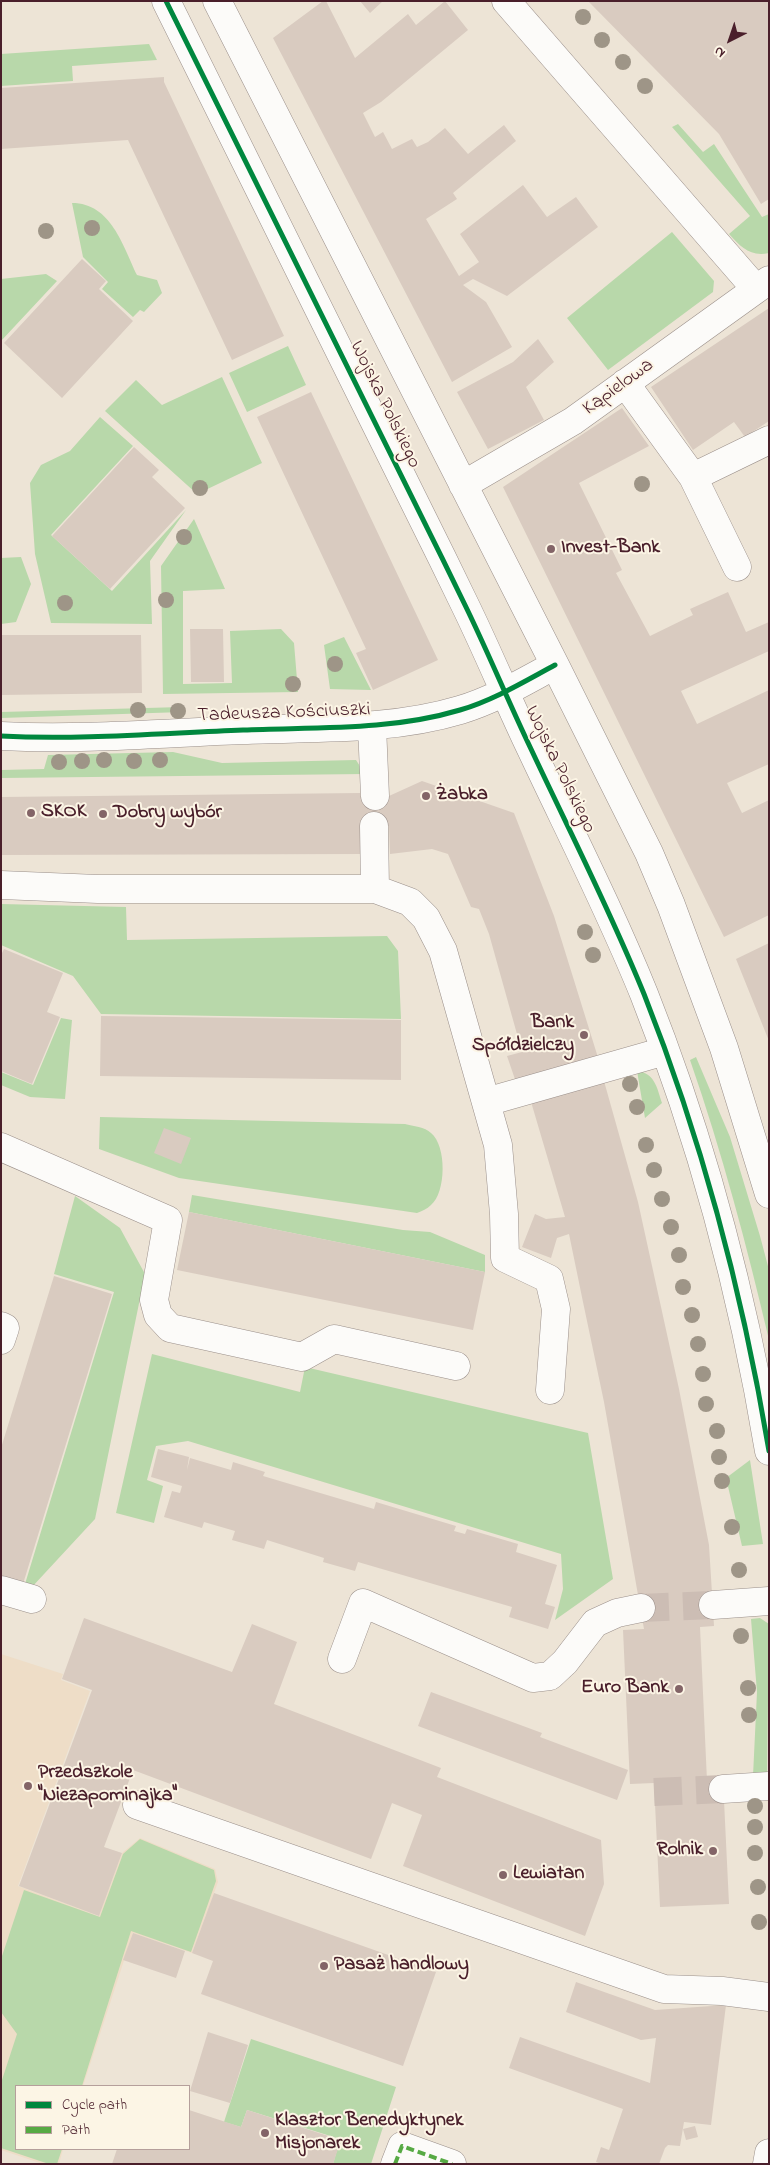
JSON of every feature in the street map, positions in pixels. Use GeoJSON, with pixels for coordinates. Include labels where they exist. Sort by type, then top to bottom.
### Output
{"type":"FeatureCollection","features":[{"type":"Feature","properties":{"kind":"street","name":"Wojska Polskiego"},"geometry":{"type":"LineString","coordinates":[[166,1],[468,610],[530,748],[598,886],[641,987],[691,1127],[728,1256],[760,1397],[769,1451]]}},
{"type":"Feature","properties":{"kind":"street"},"geometry":{"type":"LineString","coordinates":[[506,1],[762,285]]}},
{"type":"Feature","properties":{"kind":"street","name":"Wojska Polskiego"},"geometry":{"type":"LineString","coordinates":[[221,3],[645,845],[671,905],[724,1048],[758,1112],[769,1194]]}},
{"type":"Feature","properties":{"kind":"street","name":"Kąpielowa"},"geometry":{"type":"LineString","coordinates":[[463,485],[573,421],[762,285]]}},
{"type":"Feature","properties":{"kind":"street"},"geometry":{"type":"LineString","coordinates":[[625,383],[693,478],[737,567]]}},
{"type":"Feature","properties":{"kind":"street"},"geometry":{"type":"LineString","coordinates":[[693,478],[769,440]]}},
{"type":"Feature","properties":{"kind":"street","name":"Tadeusza Kościuszki"},"geometry":{"type":"LineString","coordinates":[[1,736],[60,737],[372,726],[404,722],[459,710],[505,692],[556,665]]}},
{"type":"Feature","properties":{"kind":"street"},"geometry":{"type":"LineString","coordinates":[[372,726],[375,796]]}},
{"type":"Feature","properties":{"kind":"street"},"geometry":{"type":"LineString","coordinates":[[374,826],[375,889]]}},
{"type":"Feature","properties":{"kind":"street"},"geometry":{"type":"LineString","coordinates":[[1,885],[98,889],[375,889],[410,902],[426,918],[443,951],[498,1144],[504,1214],[505,1258],[549,1279],[556,1309],[550,1390]]}},
{"type":"Feature","properties":{"kind":"street"},"geometry":{"type":"LineString","coordinates":[[486,1102],[665,1051]]}},
{"type":"Feature","properties":{"kind":"street"},"geometry":{"type":"LineString","coordinates":[[1,1147],[168,1220],[154,1300],[158,1315],[170,1328],[302,1357],[334,1339],[456,1366]]}},
{"type":"Feature","properties":{"kind":"street"},"geometry":{"type":"LineString","coordinates":[[1,1326],[5,1328],[1,1340]]}},
{"type":"Feature","properties":{"kind":"street"},"geometry":{"type":"LineString","coordinates":[[1,1590],[32,1599]]}},
{"type":"Feature","properties":{"kind":"street"},"geometry":{"type":"LineString","coordinates":[[713,1605],[769,1601]]}},
{"type":"Feature","properties":{"kind":"street"},"geometry":{"type":"LineString","coordinates":[[342,1659],[363,1603],[533,1678],[550,1676],[565,1662],[595,1622],[617,1613],[641,1608]]}},
{"type":"Feature","properties":{"kind":"street"},"geometry":{"type":"LineString","coordinates":[[723,1789],[769,1786]]}},
{"type":"Feature","properties":{"kind":"street"},"geometry":{"type":"LineString","coordinates":[[138,1805],[664,1989],[722,1991],[769,1997]]}},
{"type":"Feature","properties":{"kind":"street"},"geometry":{"type":"LineString","coordinates":[[395,2164],[402,2146],[452,2164]]}},
{"type":"Feature","properties":{"kind":"street"},"geometry":{"type":"LineString","coordinates":[[767,2164],[769,2153]]}},
{"type":"Feature","properties":{"kind":"shaded area"},"geometry":{"type":"Polygon","coordinates":[[[1,1654],[63,1674],[61,1680],[90,1691],[18,1886],[99,1916],[122,1853],[140,1838],[215,1869],[218,1882],[192,1953],[133,1933],[83,2085],[15,2085],[15,2150],[63,2150],[59,2164],[43,2164],[1,2150],[1,1654]]]}},
{"type":"Feature","properties":{"kind":"green space"},"geometry":{"type":"Polygon","coordinates":[[[149,44],[157,60],[72,66],[73,81],[1,86],[1,54],[149,44]]]}},
{"type":"Feature","properties":{"kind":"green space"},"geometry":{"type":"Polygon","coordinates":[[[678,124],[703,152],[714,144],[762,217],[769,214],[769,253],[756,254],[746,250],[729,234],[750,216],[672,127],[678,124]]]}},
{"type":"Feature","properties":{"kind":"green space"},"geometry":{"type":"Polygon","coordinates":[[[72,203],[85,205],[97,210],[106,218],[121,239],[137,275],[157,280],[162,293],[144,312],[140,310],[133,317],[102,289],[108,282],[83,257],[72,203]]]}},
{"type":"Feature","properties":{"kind":"green space"},"geometry":{"type":"Polygon","coordinates":[[[672,232],[714,281],[713,292],[608,370],[567,318],[672,232]]]}},
{"type":"Feature","properties":{"kind":"green space"},"geometry":{"type":"Polygon","coordinates":[[[46,274],[57,281],[1,341],[1,279],[46,274]]]}},
{"type":"Feature","properties":{"kind":"green space"},"geometry":{"type":"Polygon","coordinates":[[[288,346],[306,385],[247,412],[229,373],[288,346]]]}},
{"type":"Feature","properties":{"kind":"green space"},"geometry":{"type":"Polygon","coordinates":[[[222,377],[262,463],[197,494],[105,411],[136,380],[162,405],[222,377]]]}},
{"type":"Feature","properties":{"kind":"green space"},"geometry":{"type":"Polygon","coordinates":[[[100,417],[133,446],[51,535],[112,591],[186,510],[150,561],[152,624],[51,623],[35,554],[30,483],[41,465],[70,451],[100,417]]]}},
{"type":"Feature","properties":{"kind":"green space"},"geometry":{"type":"Polygon","coordinates":[[[194,519],[225,589],[183,591],[183,684],[232,683],[230,631],[281,629],[294,643],[298,692],[163,694],[161,566],[194,519]]]}},
{"type":"Feature","properties":{"kind":"green space"},"geometry":{"type":"Polygon","coordinates":[[[21,557],[31,584],[16,622],[1,624],[1,558],[21,557]]]}},
{"type":"Feature","properties":{"kind":"green space"},"geometry":{"type":"Polygon","coordinates":[[[344,637],[371,690],[330,689],[324,645],[344,637]]]}},
{"type":"Feature","properties":{"kind":"green space"},"geometry":{"type":"Polygon","coordinates":[[[182,707],[183,712],[1,718],[1,712],[182,707]]]}},
{"type":"Feature","properties":{"kind":"green space"},"geometry":{"type":"Polygon","coordinates":[[[173,752],[222,763],[356,760],[365,774],[1,778],[1,770],[44,769],[48,755],[173,752]]]}},
{"type":"Feature","properties":{"kind":"green space"},"geometry":{"type":"Polygon","coordinates":[[[1,904],[126,907],[127,940],[387,936],[398,951],[401,1019],[101,1014],[73,976],[1,945],[1,904]]]}},
{"type":"Feature","properties":{"kind":"green space"},"geometry":{"type":"Polygon","coordinates":[[[61,1018],[72,1020],[65,1099],[30,1097],[1,1085],[1,1072],[33,1085],[61,1018]]]}},
{"type":"Feature","properties":{"kind":"green space"},"geometry":{"type":"Polygon","coordinates":[[[696,1057],[730,1137],[769,1270],[769,1340],[733,1199],[713,1129],[690,1060],[696,1057]]]}},
{"type":"Feature","properties":{"kind":"green space"},"geometry":{"type":"Polygon","coordinates":[[[637,1071],[643,1072],[652,1078],[662,1103],[645,1118],[637,1071]]]}},
{"type":"Feature","properties":{"kind":"green space"},"geometry":{"type":"Polygon","coordinates":[[[100,1117],[405,1124],[419,1127],[431,1133],[440,1148],[443,1169],[440,1191],[428,1208],[417,1213],[179,1178],[99,1149],[100,1117]]]}},
{"type":"Feature","properties":{"kind":"green space"},"geometry":{"type":"Polygon","coordinates":[[[192,1195],[403,1230],[430,1232],[485,1255],[485,1272],[189,1212],[192,1195]]]}},
{"type":"Feature","properties":{"kind":"green space"},"geometry":{"type":"Polygon","coordinates":[[[75,1196],[120,1228],[145,1274],[95,1519],[32,1587],[25,1584],[114,1292],[54,1274],[75,1196]]]}},
{"type":"Feature","properties":{"kind":"green space"},"geometry":{"type":"Polygon","coordinates":[[[152,1354],[300,1392],[305,1367],[588,1433],[613,1579],[555,1620],[563,1589],[561,1554],[188,1441],[156,1446],[147,1480],[163,1486],[154,1523],[116,1513],[152,1354]]]}},
{"type":"Feature","properties":{"kind":"green space"},"geometry":{"type":"Polygon","coordinates":[[[750,1460],[763,1544],[742,1546],[726,1478],[750,1460]]]}},
{"type":"Feature","properties":{"kind":"green space"},"geometry":{"type":"Polygon","coordinates":[[[760,1618],[769,1624],[767,1776],[753,1776],[757,1692],[751,1619],[760,1618]]]}},
{"type":"Feature","properties":{"kind":"green space"},"geometry":{"type":"Polygon","coordinates":[[[140,1839],[214,1870],[216,1881],[191,1952],[131,1931],[82,2085],[15,2085],[15,2150],[62,2150],[57,2164],[49,2164],[1,2148],[1,2083],[17,2034],[1,2012],[1,1959],[24,1890],[100,1917],[123,1854],[140,1839]]]}},
{"type":"Feature","properties":{"kind":"green space"},"geometry":{"type":"Polygon","coordinates":[[[251,2039],[396,2087],[371,2164],[333,2164],[340,2139],[247,2110],[241,2127],[224,2122],[251,2039]]]}},
{"type":"Feature","properties":{"kind":"building"},"geometry":{"type":"Polygon","coordinates":[[[323,1],[326,1],[355,58],[408,14],[416,25],[445,1],[468,30],[381,102],[363,113],[375,137],[383,132],[392,149],[412,139],[417,147],[428,142],[445,128],[468,154],[504,125],[516,141],[453,193],[457,199],[426,219],[459,276],[479,262],[460,234],[523,185],[547,217],[576,197],[598,227],[507,296],[473,279],[463,285],[486,302],[512,347],[452,382],[273,38],[323,1]]]}},
{"type":"Feature","properties":{"kind":"building"},"geometry":{"type":"Polygon","coordinates":[[[360,1],[383,1],[370,13],[360,1]]]}},
{"type":"Feature","properties":{"kind":"building"},"geometry":{"type":"Polygon","coordinates":[[[588,1],[769,1],[769,199],[761,204],[719,134],[588,1]]]}},
{"type":"Feature","properties":{"kind":"building"},"geometry":{"type":"Polygon","coordinates":[[[164,77],[164,82],[284,336],[232,360],[128,140],[1,149],[1,88],[164,77]]]}},
{"type":"Feature","properties":{"kind":"building"},"geometry":{"type":"Polygon","coordinates":[[[82,259],[106,281],[99,289],[133,321],[62,398],[4,343],[82,259]]]}},
{"type":"Feature","properties":{"kind":"building"},"geometry":{"type":"Polygon","coordinates":[[[769,308],[769,421],[745,437],[734,422],[693,450],[651,387],[769,308]]]}},
{"type":"Feature","properties":{"kind":"building"},"geometry":{"type":"Polygon","coordinates":[[[538,339],[554,362],[526,387],[544,420],[488,449],[457,392],[513,362],[538,339]]]}},
{"type":"Feature","properties":{"kind":"building"},"geometry":{"type":"Polygon","coordinates":[[[311,392],[438,660],[373,690],[356,653],[366,649],[257,417],[311,392]]]}},
{"type":"Feature","properties":{"kind":"building"},"geometry":{"type":"Polygon","coordinates":[[[622,408],[649,446],[579,483],[622,570],[616,573],[650,636],[693,615],[690,609],[728,592],[746,632],[769,622],[769,651],[681,691],[697,724],[769,690],[769,764],[727,783],[742,813],[769,800],[769,915],[724,937],[503,487],[622,408]]]}},
{"type":"Feature","properties":{"kind":"building"},"geometry":{"type":"Polygon","coordinates":[[[134,447],[159,470],[152,477],[185,508],[110,589],[52,536],[134,447]]]}},
{"type":"Feature","properties":{"kind":"building"},"geometry":{"type":"Polygon","coordinates":[[[190,629],[223,629],[224,682],[191,682],[190,629]]]}},
{"type":"Feature","properties":{"kind":"building"},"geometry":{"type":"Polygon","coordinates":[[[1,635],[141,635],[142,693],[1,695],[1,635]]]}},
{"type":"Feature","properties":{"kind":"building"},"geometry":{"type":"Polygon","coordinates":[[[422,781],[514,813],[554,916],[600,1064],[518,1088],[507,1056],[522,1052],[489,934],[479,909],[471,907],[448,854],[432,849],[390,854],[389,826],[360,826],[361,854],[1,855],[1,797],[360,793],[360,796],[389,796],[422,781]]]}},
{"type":"Feature","properties":{"kind":"building"},"geometry":{"type":"Polygon","coordinates":[[[769,943],[769,1041],[736,959],[769,943]]]}},
{"type":"Feature","properties":{"kind":"building"},"geometry":{"type":"Polygon","coordinates":[[[4,949],[63,973],[47,1012],[60,1017],[32,1084],[1,1071],[1,955],[4,949]]]}},
{"type":"Feature","properties":{"kind":"building"},"geometry":{"type":"Polygon","coordinates":[[[101,1016],[401,1020],[401,1080],[100,1076],[101,1016]]]}},
{"type":"Feature","properties":{"kind":"building"},"geometry":{"type":"Polygon","coordinates":[[[602,1074],[638,1202],[679,1389],[709,1545],[714,1626],[700,1627],[707,1781],[723,1780],[729,1904],[660,1907],[654,1783],[630,1784],[623,1630],[644,1629],[604,1402],[569,1234],[557,1238],[551,1258],[522,1247],[535,1214],[546,1219],[565,1217],[529,1095],[602,1074]]]}},
{"type":"Feature","properties":{"kind":"building"},"geometry":{"type":"Polygon","coordinates":[[[164,1128],[191,1138],[181,1164],[154,1153],[164,1128]]]}},
{"type":"Feature","properties":{"kind":"building"},"geometry":{"type":"Polygon","coordinates":[[[189,1212],[485,1272],[473,1330],[177,1270],[189,1212]]]}},
{"type":"Feature","properties":{"kind":"building"},"geometry":{"type":"Polygon","coordinates":[[[54,1276],[112,1294],[23,1584],[1,1577],[1,1448],[54,1276]]]}},
{"type":"Feature","properties":{"kind":"building"},"geometry":{"type":"Polygon","coordinates":[[[158,1449],[189,1457],[187,1470],[190,1458],[231,1470],[233,1462],[265,1472],[263,1476],[374,1509],[376,1502],[456,1526],[454,1531],[465,1534],[467,1529],[518,1544],[516,1552],[557,1565],[545,1604],[555,1607],[548,1629],[509,1617],[512,1607],[358,1562],[355,1571],[323,1562],[324,1558],[267,1540],[264,1549],[232,1540],[235,1531],[204,1522],[202,1528],[164,1517],[172,1491],[180,1493],[182,1486],[151,1477],[158,1449]]]}},
{"type":"Feature","properties":{"kind":"building"},"geometry":{"type":"Polygon","coordinates":[[[84,1618],[232,1672],[252,1624],[297,1642],[274,1704],[441,1768],[437,1777],[601,1840],[604,1884],[585,1936],[403,1866],[422,1815],[392,1803],[371,1859],[133,1770],[104,1847],[122,1853],[99,1916],[19,1886],[92,1690],[62,1679],[84,1618]]]}},
{"type":"Feature","properties":{"kind":"building"},"geometry":{"type":"Polygon","coordinates":[[[431,1692],[542,1733],[540,1737],[628,1770],[617,1800],[418,1726],[431,1692]]]}},
{"type":"Feature","properties":{"kind":"building","name":"Pasaż handlowy"},"geometry":{"type":"Polygon","coordinates":[[[214,1893],[436,1972],[403,2066],[201,1994],[213,1961],[192,1953],[214,1893]]]}},
{"type":"Feature","properties":{"kind":"building"},"geometry":{"type":"Polygon","coordinates":[[[133,1933],[185,1951],[176,1978],[123,1960],[133,1933]]]}},
{"type":"Feature","properties":{"kind":"building"},"geometry":{"type":"Polygon","coordinates":[[[576,1982],[655,2010],[726,2005],[711,2125],[684,2122],[680,2146],[668,2145],[659,2164],[602,2164],[596,2162],[601,2147],[609,2150],[623,2109],[509,2068],[520,2037],[650,2083],[656,2038],[641,2040],[566,2012],[576,1982]]]}},
{"type":"Feature","properties":{"kind":"building"},"geometry":{"type":"Polygon","coordinates":[[[208,2032],[248,2045],[230,2103],[190,2091],[208,2032]]]}},
{"type":"Feature","properties":{"kind":"building","name":"Klasztor Benedyktynek Misjonarek"},"geometry":{"type":"Polygon","coordinates":[[[190,2110],[241,2127],[247,2110],[341,2140],[333,2164],[112,2164],[117,2150],[190,2150],[190,2110]]]}},
{"type":"Feature","properties":{"kind":"building"},"geometry":{"type":"Polygon","coordinates":[[[695,2126],[698,2137],[686,2140],[683,2129],[695,2126]]]}},
{"type":"Feature","properties":{"kind":"tunnel"},"geometry":{"type":"LineString","coordinates":[[641,1608],[713,1605]]}},
{"type":"Feature","properties":{"kind":"tunnel"},"geometry":{"type":"LineString","coordinates":[[654,1792],[723,1789]]}},
{"type":"Feature","properties":{"kind":"marked path"},"geometry":{"type":"LineString","coordinates":[[395,2164],[402,2146],[452,2164]]}},
{"type":"Feature","properties":{"kind":"cycle path"},"geometry":{"type":"LineString","coordinates":[[166,1],[465,605],[603,901],[644,994],[684,1105],[718,1219],[747,1334],[769,1451]]}},
{"type":"Feature","properties":{"kind":"cycle path"},"geometry":{"type":"LineString","coordinates":[[1,736],[122,736],[352,727],[407,722],[434,717],[473,706],[509,690],[555,665]]}},
{"type":"Feature","properties":{"kind":"place","name":"Invest-Bank"},"geometry":{"type":"Point","coordinates":[551,549]}},
{"type":"Feature","properties":{"kind":"place","name":"Żabka"},"geometry":{"type":"Point","coordinates":[426,796]}},
{"type":"Feature","properties":{"kind":"place","name":"SKOK"},"geometry":{"type":"Point","coordinates":[31,813]}},
{"type":"Feature","properties":{"kind":"place","name":"Dobry wybór"},"geometry":{"type":"Point","coordinates":[103,814]}},
{"type":"Feature","properties":{"kind":"place","name":"Bank Spółdzielczy"},"geometry":{"type":"Point","coordinates":[584,1035]}},
{"type":"Feature","properties":{"kind":"place","name":"Euro Bank"},"geometry":{"type":"Point","coordinates":[679,1689]}},
{"type":"Feature","properties":{"kind":"place","name":"Przedszkole \"Niezapominajka\""},"geometry":{"type":"Point","coordinates":[28,1786]}},
{"type":"Feature","properties":{"kind":"place","name":"Rolnik"},"geometry":{"type":"Point","coordinates":[713,1851]}},
{"type":"Feature","properties":{"kind":"place","name":"Lewiatan"},"geometry":{"type":"Point","coordinates":[503,1875]}},
{"type":"Feature","properties":{"kind":"place","name":"Pasaż handlowy"},"geometry":{"type":"Point","coordinates":[324,1966]}},
{"type":"Feature","properties":{"kind":"place","name":"Klasztor Benedyktynek Misjonarek"},"geometry":{"type":"Point","coordinates":[265,2133]}}]}
